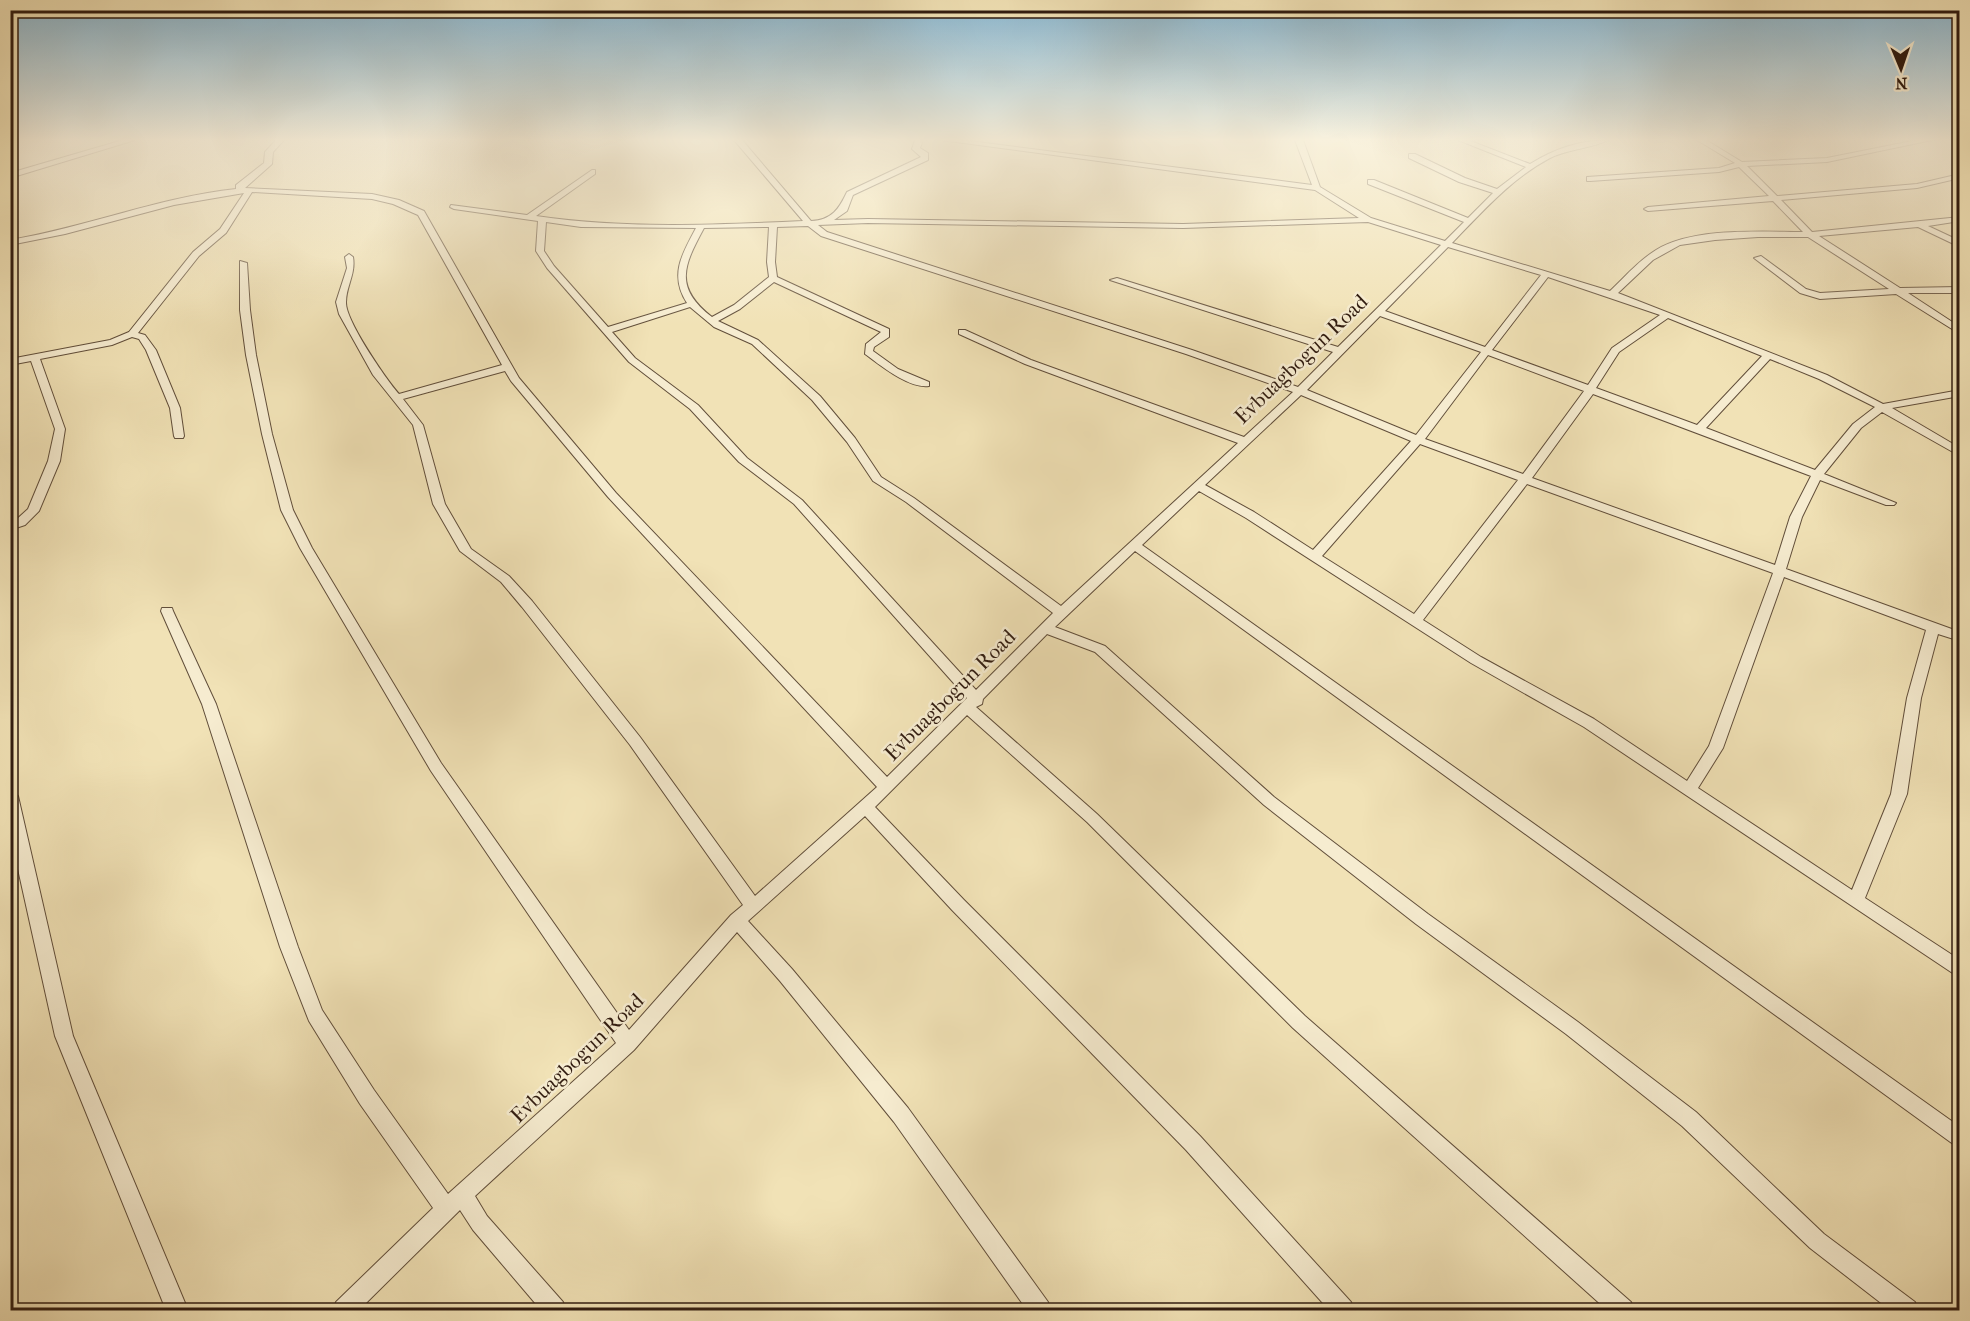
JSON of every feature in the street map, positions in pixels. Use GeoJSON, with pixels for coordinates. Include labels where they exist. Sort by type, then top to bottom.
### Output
{"type":"FeatureCollection","features":[{"type":"Feature","properties":{"kind":"street"},"geometry":{"type":"LineString","coordinates":[[10,243],[78,230],[178,202]]}},
{"type":"Feature","properties":{"kind":"street"},"geometry":{"type":"LineString","coordinates":[[10,362],[112,342],[132,334],[196,254],[223,231],[241,202]]}},
{"type":"Feature","properties":{"kind":"street"},"geometry":{"type":"LineString","coordinates":[[401,202],[421,213],[515,379],[612,495],[887,787]]}},
{"type":"Feature","properties":{"kind":"street"},"geometry":{"type":"LineString","coordinates":[[528,218],[551,202]]}},
{"type":"Feature","properties":{"kind":"street"},"geometry":{"type":"LineString","coordinates":[[791,202],[809,223],[824,234],[1190,352],[1300,391],[1418,440],[1959,637]]}},
{"type":"Feature","properties":{"kind":"street"},"geometry":{"type":"LineString","coordinates":[[827,221],[844,209],[847,202]]}},
{"type":"Feature","properties":{"kind":"street"},"geometry":{"type":"LineString","coordinates":[[1339,202],[1368,220],[1612,294],[1823,377],[1881,407],[1959,453]]}},
{"type":"Feature","properties":{"kind":"street"},"geometry":{"type":"LineString","coordinates":[[1420,202],[1469,221]]}},
{"type":"Feature","properties":{"kind":"street","name":"Evbuagbogun Road"},"geometry":{"type":"LineString","coordinates":[[344,1311],[446,1209],[628,1044],[737,920],[887,787],[1061,613],[1300,391],[1488,202]]}},
{"type":"Feature","properties":{"kind":"street"},"geometry":{"type":"LineString","coordinates":[[1648,208],[1730,202]]}},
{"type":"Feature","properties":{"kind":"street"},"geometry":{"type":"LineString","coordinates":[[1780,202],[1810,234],[1959,331]]}},
{"type":"Feature","properties":{"kind":"street"},"geometry":{"type":"LineString","coordinates":[[454,207],[581,225],[772,225],[827,221],[1183,226],[1368,220]]}},
{"type":"Feature","properties":{"kind":"street"},"geometry":{"type":"LineString","coordinates":[[1612,294],[1642,265],[1665,248],[1695,241],[1766,234],[1810,234],[1959,219]]}},
{"type":"Feature","properties":{"kind":"street"},"geometry":{"type":"LineString","coordinates":[[542,220],[540,251],[551,268],[606,331],[632,360],[694,407],[743,460],[798,502],[972,704],[1092,818],[1299,1022],[1623,1311]]}},
{"type":"Feature","properties":{"kind":"street"},"geometry":{"type":"LineString","coordinates":[[1919,224],[1959,245]]}},
{"type":"Feature","properties":{"kind":"street"},"geometry":{"type":"LineString","coordinates":[[772,225],[771,262],[774,278]]}},
{"type":"Feature","properties":{"kind":"street"},"geometry":{"type":"LineString","coordinates":[[701,226],[682,263],[682,284],[692,304],[712,321],[729,330],[746,335],[816,398],[851,440],[877,479],[910,500],[1061,613]]}},
{"type":"Feature","properties":{"kind":"street"},"geometry":{"type":"LineString","coordinates":[[349,257],[351,268],[341,302],[344,314],[378,375],[418,425],[439,504],[466,551],[505,579],[527,604],[635,741],[754,907]]}},
{"type":"Feature","properties":{"kind":"street"},"geometry":{"type":"LineString","coordinates":[[1758,258],[1803,291],[1813,295],[1959,290]]}},
{"type":"Feature","properties":{"kind":"street"},"geometry":{"type":"LineString","coordinates":[[243,263],[245,310],[251,355],[267,434],[287,510],[306,548],[436,767],[628,1044]]}},
{"type":"Feature","properties":{"kind":"street"},"geometry":{"type":"LineString","coordinates":[[1315,556],[1418,440],[1546,273]]}},
{"type":"Feature","properties":{"kind":"street"},"geometry":{"type":"LineString","coordinates":[[712,321],[737,307],[774,278]]}},
{"type":"Feature","properties":{"kind":"street"},"geometry":{"type":"LineString","coordinates":[[774,278],[886,331],[886,335],[869,346],[868,352],[894,371],[926,384]]}},
{"type":"Feature","properties":{"kind":"street"},"geometry":{"type":"LineString","coordinates":[[1114,280],[1311,340],[1340,351]]}},
{"type":"Feature","properties":{"kind":"street"},"geometry":{"type":"LineString","coordinates":[[606,331],[692,304]]}},
{"type":"Feature","properties":{"kind":"street"},"geometry":{"type":"LineString","coordinates":[[1379,312],[1698,429],[1890,503]]}},
{"type":"Feature","properties":{"kind":"street"},"geometry":{"type":"LineString","coordinates":[[1415,621],[1526,478],[1590,390],[1615,350],[1667,314]]}},
{"type":"Feature","properties":{"kind":"street"},"geometry":{"type":"LineString","coordinates":[[962,332],[1028,362],[1246,442]]}},
{"type":"Feature","properties":{"kind":"street"},"geometry":{"type":"LineString","coordinates":[[132,334],[142,337],[151,350],[175,408],[179,436]]}},
{"type":"Feature","properties":{"kind":"street"},"geometry":{"type":"LineString","coordinates":[[1698,429],[1768,355]]}},
{"type":"Feature","properties":{"kind":"street"},"geometry":{"type":"LineString","coordinates":[[10,526],[21,522],[33,511],[54,461],[60,429],[35,358]]}},
{"type":"Feature","properties":{"kind":"street"},"geometry":{"type":"LineString","coordinates":[[396,398],[508,367]]}},
{"type":"Feature","properties":{"kind":"street"},"geometry":{"type":"LineString","coordinates":[[1689,790],[1716,748],[1780,570],[1796,517],[1817,475],[1857,426],[1881,407],[1959,393]]}},
{"type":"Feature","properties":{"kind":"street"},"geometry":{"type":"LineString","coordinates":[[1198,486],[1315,556],[1476,660],[1589,723],[1959,970]]}},
{"type":"Feature","properties":{"kind":"street"},"geometry":{"type":"LineString","coordinates":[[1134,545],[1959,1139]]}},
{"type":"Feature","properties":{"kind":"street"},"geometry":{"type":"LineString","coordinates":[[167,611],[209,704],[289,947],[315,1015],[367,1097],[446,1209]]}},
{"type":"Feature","properties":{"kind":"street"},"geometry":{"type":"LineString","coordinates":[[1856,901],[1899,794],[1914,698],[1933,628]]}},
{"type":"Feature","properties":{"kind":"street"},"geometry":{"type":"LineString","coordinates":[[1046,629],[1100,649],[1269,801],[1422,919],[1572,1028],[1689,1119],[1817,1241],[1907,1311]]}},
{"type":"Feature","properties":{"kind":"street"},"geometry":{"type":"LineString","coordinates":[[10,795],[64,1036],[177,1311]]}},
{"type":"Feature","properties":{"kind":"street"},"geometry":{"type":"LineString","coordinates":[[866,807],[958,905],[1193,1143],[1343,1311]]}},
{"type":"Feature","properties":{"kind":"street"},"geometry":{"type":"LineString","coordinates":[[737,920],[786,975],[901,1115],[1040,1311]]}},
{"type":"Feature","properties":{"kind":"street"},"geometry":{"type":"LineString","coordinates":[[462,1194],[480,1223],[555,1311]]}}]}
